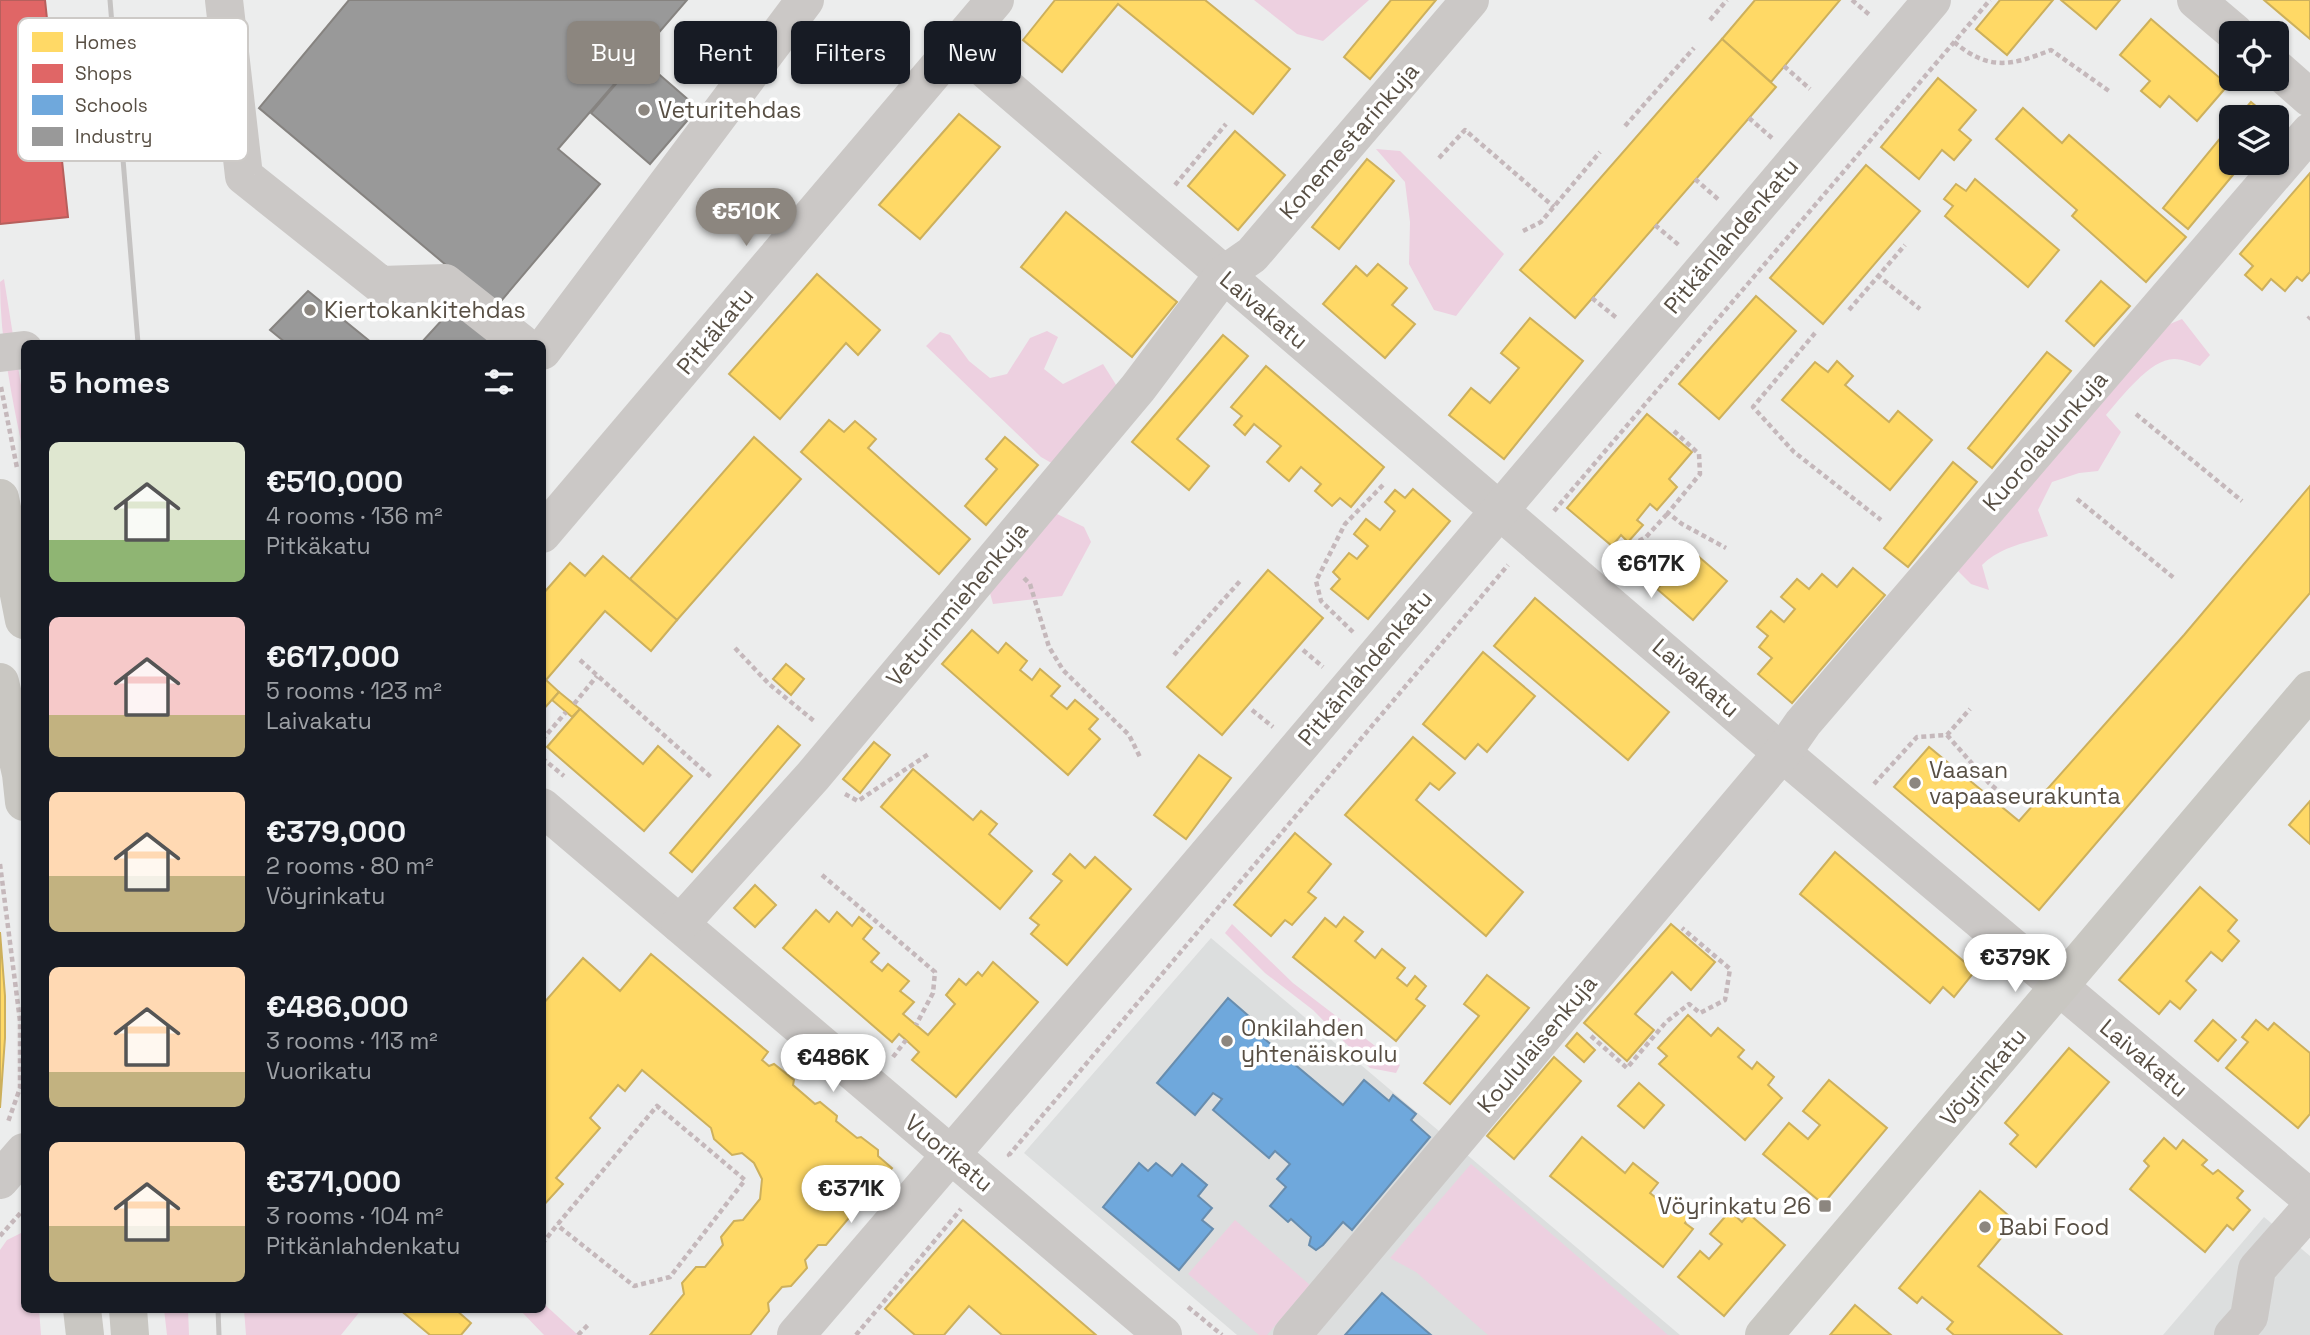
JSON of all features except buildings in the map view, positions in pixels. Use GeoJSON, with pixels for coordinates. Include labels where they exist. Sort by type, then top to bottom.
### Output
{"type":"FeatureCollection","features":[{"type":"Feature","properties":{"kind":"main road"},"geometry":{"type":"LineString","coordinates":[[10,487],[21,592]]}},
{"type":"Feature","properties":{"kind":"main road"},"geometry":{"type":"LineString","coordinates":[[0,682],[21,774]]}},
{"type":"Feature","properties":{"kind":"main road","name":"Vöyrinkatu"},"geometry":{"type":"LineString","coordinates":[[1764,1335],[2310,690]]}},
{"type":"Feature","properties":{"kind":"main road"},"geometry":{"type":"LineString","coordinates":[[82,1313],[85,1335]]}},
{"type":"Feature","properties":{"kind":"main road"},"geometry":{"type":"LineString","coordinates":[[128,1313],[130,1335]]}},
{"type":"Feature","properties":{"kind":"street"},"geometry":{"type":"LineString","coordinates":[[224,0],[226,18]]}},
{"type":"Feature","properties":{"kind":"street"},"geometry":{"type":"LineString","coordinates":[[546,346],[805,0]]}},
{"type":"Feature","properties":{"kind":"street","name":"Pitkäkatu"},"geometry":{"type":"LineString","coordinates":[[978,21],[995,0]]}},
{"type":"Feature","properties":{"kind":"street","name":"Konemestarinkuja"},"geometry":{"type":"LineString","coordinates":[[1223,275],[1252,255],[1470,0]]}},
{"type":"Feature","properties":{"kind":"street","name":"Pitkänlahdenkatu"},"geometry":{"type":"LineString","coordinates":[[796,1335],[1166,904],[1932,0]]}},
{"type":"Feature","properties":{"kind":"street"},"geometry":{"type":"LineString","coordinates":[[2196,0],[2221,21]]}},
{"type":"Feature","properties":{"kind":"street"},"geometry":{"type":"LineString","coordinates":[[2289,80],[2310,98]]}},
{"type":"Feature","properties":{"kind":"street","name":"Pitkäkatu"},"geometry":{"type":"LineString","coordinates":[[546,529],[925,84]]}},
{"type":"Feature","properties":{"kind":"street","name":"Laivakatu"},"geometry":{"type":"LineString","coordinates":[[1001,84],[1782,753],[2310,1198]]}},
{"type":"Feature","properties":{"kind":"street","name":"Kuorolaulunkuja"},"geometry":{"type":"LineString","coordinates":[[1782,753],[1803,723],[2310,132]]}},
{"type":"Feature","properties":{"kind":"street"},"geometry":{"type":"LineString","coordinates":[[242,161],[244,176],[381,285],[445,283],[517,340]]}},
{"type":"Feature","properties":{"kind":"street","name":"Veturinmiehenkuja"},"geometry":{"type":"LineString","coordinates":[[680,924],[841,743],[1138,388],[1223,275]]}},
{"type":"Feature","properties":{"kind":"street"},"geometry":{"type":"LineString","coordinates":[[0,353],[21,350]]}},
{"type":"Feature","properties":{"kind":"street","name":"Koululaisenkuja"},"geometry":{"type":"LineString","coordinates":[[1292,1335],[1782,753]]}},
{"type":"Feature","properties":{"kind":"street","name":"Vuorikatu"},"geometry":{"type":"LineString","coordinates":[[546,810],[1163,1335]]}},
{"type":"Feature","properties":{"kind":"street"},"geometry":{"type":"LineString","coordinates":[[2233,1335],[2249,1317],[2257,1269],[2310,1209]]}},
{"type":"Feature","properties":{"kind":"path"},"geometry":{"type":"LineString","coordinates":[[1710,20],[1727,0]]}},
{"type":"Feature","properties":{"kind":"path"},"geometry":{"type":"LineString","coordinates":[[1852,0],[1880,24]]}},
{"type":"Feature","properties":{"kind":"path"},"geometry":{"type":"LineString","coordinates":[[1009,1155],[1990,0]]}},
{"type":"Feature","properties":{"kind":"path"},"geometry":{"type":"LineString","coordinates":[[1954,42],[1970,55],[1994,64],[2023,62],[2051,50],[2109,91]]}},
{"type":"Feature","properties":{"kind":"path"},"geometry":{"type":"LineString","coordinates":[[1625,126],[1694,48]]}},
{"type":"Feature","properties":{"kind":"path"},"geometry":{"type":"LineString","coordinates":[[1784,66],[1818,96]]}},
{"type":"Feature","properties":{"kind":"path"},"geometry":{"type":"LineString","coordinates":[[1749,118],[1778,143]]}},
{"type":"Feature","properties":{"kind":"path"},"geometry":{"type":"LineString","coordinates":[[1173,187],[1226,124]]}},
{"type":"Feature","properties":{"kind":"path"},"geometry":{"type":"LineString","coordinates":[[1439,158],[1465,130],[1554,207]]}},
{"type":"Feature","properties":{"kind":"path"},"geometry":{"type":"LineString","coordinates":[[1523,231],[1541,222],[1600,152]]}},
{"type":"Feature","properties":{"kind":"path"},"geometry":{"type":"LineString","coordinates":[[1695,179],[1725,206]]}},
{"type":"Feature","properties":{"kind":"path"},"geometry":{"type":"LineString","coordinates":[[1655,225],[1686,251]]}},
{"type":"Feature","properties":{"kind":"path"},"geometry":{"type":"LineString","coordinates":[[1849,310],[1905,245]]}},
{"type":"Feature","properties":{"kind":"path"},"geometry":{"type":"LineString","coordinates":[[1877,275],[1920,309]]}},
{"type":"Feature","properties":{"kind":"path"},"geometry":{"type":"LineString","coordinates":[[1592,298],[1623,324]]}},
{"type":"Feature","properties":{"kind":"path"},"geometry":{"type":"LineString","coordinates":[[1815,333],[1753,407],[1794,452],[1881,520]]}},
{"type":"Feature","properties":{"kind":"path"},"geometry":{"type":"LineString","coordinates":[[0,382],[10,487]]}},
{"type":"Feature","properties":{"kind":"path"},"geometry":{"type":"LineString","coordinates":[[2136,414],[2242,501]]}},
{"type":"Feature","properties":{"kind":"path"},"geometry":{"type":"LineString","coordinates":[[1639,541],[1668,513],[1700,474],[1699,454],[1674,431]]}},
{"type":"Feature","properties":{"kind":"path"},"geometry":{"type":"LineString","coordinates":[[1358,638],[1321,601],[1316,581],[1345,524],[1383,485]]}},
{"type":"Feature","properties":{"kind":"path"},"geometry":{"type":"LineString","coordinates":[[2077,499],[2174,578]]}},
{"type":"Feature","properties":{"kind":"path"},"geometry":{"type":"LineString","coordinates":[[1668,513],[1682,524],[1726,548]]}},
{"type":"Feature","properties":{"kind":"path"},"geometry":{"type":"LineString","coordinates":[[999,553],[1030,584],[1049,647],[1063,670],[1129,735],[1140,757]]}},
{"type":"Feature","properties":{"kind":"path"},"geometry":{"type":"LineString","coordinates":[[1174,655],[1241,580]]}},
{"type":"Feature","properties":{"kind":"path"},"geometry":{"type":"LineString","coordinates":[[735,648],[769,684],[841,743]]}},
{"type":"Feature","properties":{"kind":"path"},"geometry":{"type":"LineString","coordinates":[[1303,650],[1330,672]]}},
{"type":"Feature","properties":{"kind":"path"},"geometry":{"type":"LineString","coordinates":[[580,660],[712,778]]}},
{"type":"Feature","properties":{"kind":"path"},"geometry":{"type":"LineString","coordinates":[[574,704],[597,676]]}},
{"type":"Feature","properties":{"kind":"path"},"geometry":{"type":"LineString","coordinates":[[1874,783],[1917,737],[1947,735],[1970,709]]}},
{"type":"Feature","properties":{"kind":"path"},"geometry":{"type":"LineString","coordinates":[[1252,710],[1279,732]]}},
{"type":"Feature","properties":{"kind":"path"},"geometry":{"type":"LineString","coordinates":[[546,735],[566,712]]}},
{"type":"Feature","properties":{"kind":"path"},"geometry":{"type":"LineString","coordinates":[[1947,735],[1989,783],[2015,805]]}},
{"type":"Feature","properties":{"kind":"path"},"geometry":{"type":"LineString","coordinates":[[813,776],[858,801],[930,753]]}},
{"type":"Feature","properties":{"kind":"path"},"geometry":{"type":"LineString","coordinates":[[546,761],[572,783]]}},
{"type":"Feature","properties":{"kind":"path"},"geometry":{"type":"LineString","coordinates":[[0,864],[21,1012]]}},
{"type":"Feature","properties":{"kind":"path"},"geometry":{"type":"LineString","coordinates":[[822,875],[935,972],[933,993],[916,1025]]}},
{"type":"Feature","properties":{"kind":"path"},"geometry":{"type":"LineString","coordinates":[[1563,1012],[1628,1068],[1666,1022],[1689,1004],[1700,1013],[1726,1000],[1730,969],[1655,904]]}},
{"type":"Feature","properties":{"kind":"path"},"geometry":{"type":"LineString","coordinates":[[893,1057],[906,1040]]}},
{"type":"Feature","properties":{"kind":"path"},"geometry":{"type":"LineString","coordinates":[[883,1048],[903,1065]]}},
{"type":"Feature","properties":{"kind":"path"},"geometry":{"type":"LineString","coordinates":[[15,1163],[6,1126],[20,1088],[21,1054]]}},
{"type":"Feature","properties":{"kind":"path"},"geometry":{"type":"LineString","coordinates":[[546,1239],[557,1225],[657,1106],[745,1180],[670,1277],[634,1286],[557,1225]]}},
{"type":"Feature","properties":{"kind":"path"},"geometry":{"type":"LineString","coordinates":[[983,1117],[1017,1145]]}},
{"type":"Feature","properties":{"kind":"path"},"geometry":{"type":"LineString","coordinates":[[856,1335],[962,1208]]}},
{"type":"Feature","properties":{"kind":"path"},"geometry":{"type":"LineString","coordinates":[[0,1236],[21,1212]]}},
{"type":"Feature","properties":{"kind":"path"},"geometry":{"type":"LineString","coordinates":[[578,1335],[590,1323]]}},
{"type":"Feature","properties":{"kind":"path"},"geometry":{"type":"LineString","coordinates":[[861,1329],[867,1335]]}},
{"type":"Feature","properties":{"kind":"shaded area"},"geometry":{"type":"Polygon","coordinates":[[[1254,0],[1369,0],[1323,41],[1297,34],[1254,0]]]}},
{"type":"Feature","properties":{"kind":"shaded area"},"geometry":{"type":"Polygon","coordinates":[[[1376,149],[1400,151],[1504,254],[1456,316],[1434,310],[1409,264],[1410,222],[1405,182],[1376,149]]]}},
{"type":"Feature","properties":{"kind":"shaded area"},"geometry":{"type":"Polygon","coordinates":[[[4,279],[21,385],[21,441],[4,348],[0,282],[4,279]]]}},
{"type":"Feature","properties":{"kind":"shaded area"},"geometry":{"type":"Polygon","coordinates":[[[2182,319],[2210,355],[2200,366],[2174,359],[2155,365],[2146,372],[2106,415],[2121,432],[2098,471],[2079,473],[2052,482],[2038,510],[2048,536],[2004,550],[1982,565],[1989,590],[1971,584],[1952,565],[2160,328],[2182,319]]]}},
{"type":"Feature","properties":{"kind":"shaded area"},"geometry":{"type":"Polygon","coordinates":[[[1047,331],[1058,337],[1044,369],[1063,384],[1103,364],[1118,388],[1055,465],[1041,457],[926,346],[940,332],[950,335],[969,361],[990,378],[1007,374],[1030,338],[1047,331]]]}},
{"type":"Feature","properties":{"kind":"shaded area"},"geometry":{"type":"Polygon","coordinates":[[[1055,513],[1084,527],[1091,542],[1062,596],[993,604],[988,586],[1055,513]]]}},
{"type":"Feature","properties":{"kind":"shaded area"},"geometry":{"type":"Polygon","coordinates":[[[1232,924],[1293,983],[1400,1065],[1396,1073],[1370,1068],[1313,1010],[1265,973],[1225,933],[1232,924]]]}},
{"type":"Feature","properties":{"kind":"shaded area","name":"Onkilahden yhtenäiskoulu"},"geometry":{"type":"Polygon","coordinates":[[[1211,938],[1680,1335],[1237,1335],[1024,1153],[1211,938]]]}},
{"type":"Feature","properties":{"kind":"shaded area"},"geometry":{"type":"Polygon","coordinates":[[[1471,1164],[1668,1335],[1488,1335],[1416,1272],[1390,1258],[1471,1164]]]}},
{"type":"Feature","properties":{"kind":"shaded area"},"geometry":{"type":"Polygon","coordinates":[[[2264,1217],[2310,1256],[2310,1335],[2163,1335],[2264,1217]]]}},
{"type":"Feature","properties":{"kind":"shaded area"},"geometry":{"type":"Polygon","coordinates":[[[1235,1220],[1310,1285],[1267,1335],[1259,1335],[1188,1274],[1235,1220]]]}},
{"type":"Feature","properties":{"kind":"shaded area"},"geometry":{"type":"Polygon","coordinates":[[[21,1233],[21,1313],[39,1313],[41,1335],[0,1335],[0,1250],[7,1240],[21,1233]]]}},
{"type":"Feature","properties":{"kind":"shaded area"},"geometry":{"type":"Polygon","coordinates":[[[546,1306],[578,1335],[544,1335],[523,1313],[546,1313],[546,1306]]]}},
{"type":"Feature","properties":{"kind":"shaded area"},"geometry":{"type":"Polygon","coordinates":[[[164,1313],[188,1313],[189,1335],[167,1335],[164,1313]]]}},
{"type":"Feature","properties":{"kind":"shaded area"},"geometry":{"type":"Polygon","coordinates":[[[244,1313],[359,1313],[341,1335],[246,1335],[244,1313]]]}},
{"type":"Feature","properties":{"kind":"railway"},"geometry":{"type":"LineString","coordinates":[[110,0],[111,18]]}},
{"type":"Feature","properties":{"kind":"railway"},"geometry":{"type":"LineString","coordinates":[[123,161],[138,340]]}},
{"type":"Feature","properties":{"kind":"railway"},"geometry":{"type":"LineString","coordinates":[[218,1313],[219,1335]]}},
{"type":"Feature","properties":{"kind":"place","name":"Veturitehdas"},"geometry":{"type":"Point","coordinates":[644,110]}},
{"type":"Feature","properties":{"kind":"place","name":"Kiertokankitehdas"},"geometry":{"type":"Point","coordinates":[310,310]}},
{"type":"Feature","properties":{"kind":"place","name":"Vaasan vapaaseurakunta"},"geometry":{"type":"Point","coordinates":[1915,783]}},
{"type":"Feature","properties":{"kind":"place","name":"Onkilahden yhtenäiskoulu"},"geometry":{"type":"Point","coordinates":[1227,1041]}},
{"type":"Feature","properties":{"kind":"place","name":"Vöyrinkatu 26"},"geometry":{"type":"Point","coordinates":[1825,1206]}},
{"type":"Feature","properties":{"kind":"place","name":"Babi Food"},"geometry":{"type":"Point","coordinates":[1985,1227]}}]}
